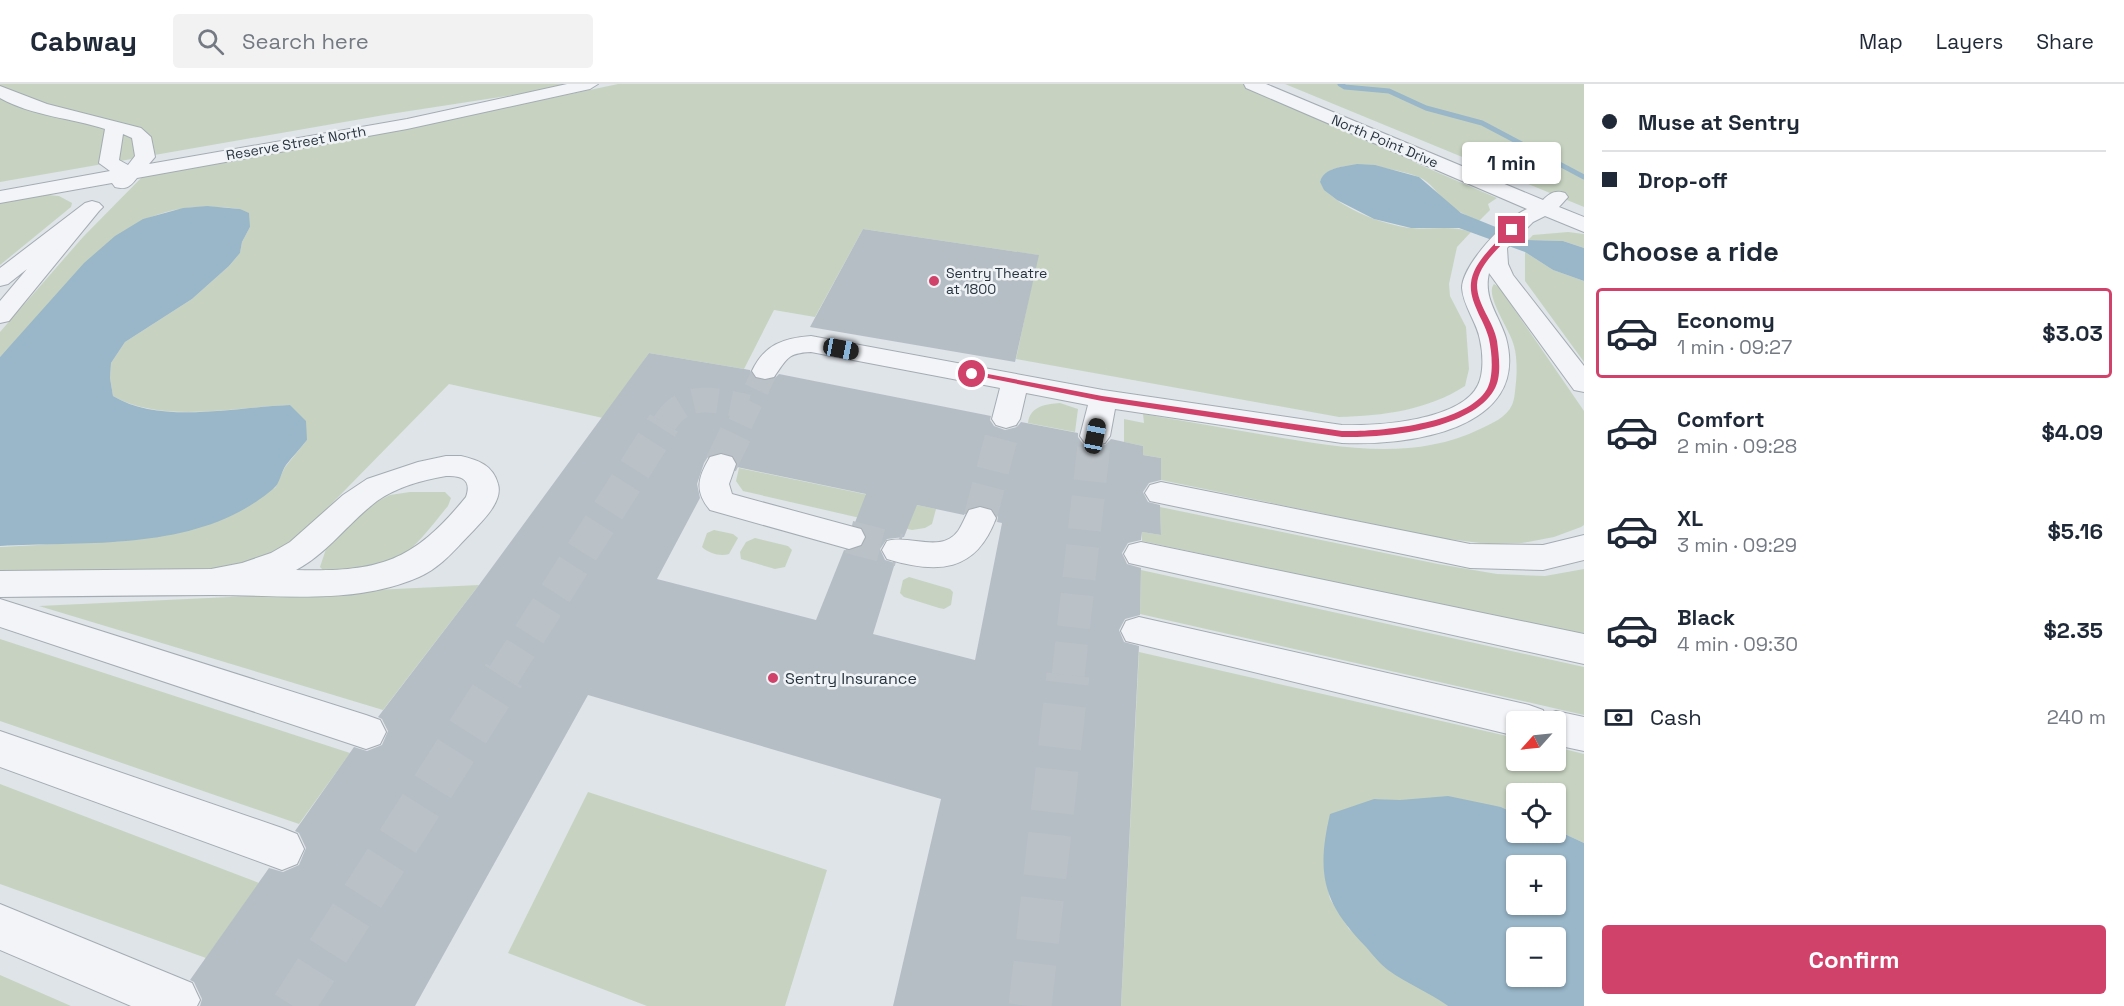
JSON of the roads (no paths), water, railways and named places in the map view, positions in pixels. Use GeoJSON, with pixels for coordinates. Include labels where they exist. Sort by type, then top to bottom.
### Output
{"type":"FeatureCollection","features":[{"type":"Feature","properties":{"kind":"street","name":"Reserve Street North"},"geometry":{"type":"LineString","coordinates":[[0,182],[584,84]]}},
{"type":"Feature","properties":{"kind":"street","name":"Reserve Street North"},"geometry":{"type":"LineString","coordinates":[[0,197],[407,123],[533,91],[590,84]]}},
{"type":"Feature","properties":{"kind":"street","name":"North Point Drive"},"geometry":{"type":"LineString","coordinates":[[1252,84],[1552,203],[1584,207]]}},
{"type":"Feature","properties":{"kind":"street","name":"North Point Drive"},"geometry":{"type":"LineString","coordinates":[[1285,84],[1552,203],[1584,225]]}},
{"type":"Feature","properties":{"kind":"street"},"geometry":{"type":"LineString","coordinates":[[0,90],[18,102],[86,116],[143,137],[145,157],[123,182],[0,279]]}},
{"type":"Feature","properties":{"kind":"street"},"geometry":{"type":"LineString","coordinates":[[116,126],[109,163],[129,173]]}},
{"type":"Feature","properties":{"kind":"street"},"geometry":{"type":"LineString","coordinates":[[45,188],[68,192],[89,202],[92,207]]}},
{"type":"Feature","properties":{"kind":"street"},"geometry":{"type":"LineString","coordinates":[[765,371],[777,351],[811,344],[1102,399],[1342,434],[1371,435],[1433,425],[1478,404],[1491,389],[1495,375],[1493,339],[1475,295],[1476,273],[1504,238],[1525,217],[1552,203]]}},
{"type":"Feature","properties":{"kind":"street"},"geometry":{"type":"LineString","coordinates":[[0,316],[92,207]]}},
{"type":"Feature","properties":{"kind":"street"},"geometry":{"type":"LineString","coordinates":[[1504,238],[1496,264],[1584,384]]}},
{"type":"Feature","properties":{"kind":"street"},"geometry":{"type":"LineString","coordinates":[[1006,419],[1015,382]]}},
{"type":"Feature","properties":{"kind":"street"},"geometry":{"type":"LineString","coordinates":[[1095,436],[1102,399]]}},
{"type":"Feature","properties":{"kind":"street"},"geometry":{"type":"LineString","coordinates":[[721,464],[712,490],[721,502],[849,537]]}},
{"type":"Feature","properties":{"kind":"street"},"geometry":{"type":"LineString","coordinates":[[0,584],[325,583],[363,580],[404,570],[437,549],[479,503],[484,488],[481,479],[476,471],[457,465],[429,469],[391,480],[362,496],[316,541],[291,558],[239,577],[210,582]]}},
{"type":"Feature","properties":{"kind":"street"},"geometry":{"type":"LineString","coordinates":[[1161,493],[1470,556],[1509,559],[1573,552],[1584,547]]}},
{"type":"Feature","properties":{"kind":"street"},"geometry":{"type":"LineString","coordinates":[[899,550],[930,556],[955,550],[974,537],[980,518]]}},
{"type":"Feature","properties":{"kind":"street"},"geometry":{"type":"LineString","coordinates":[[1141,554],[1584,649]]}},
{"type":"Feature","properties":{"kind":"street"},"geometry":{"type":"LineString","coordinates":[[0,613],[366,732]]}},
{"type":"Feature","properties":{"kind":"street"},"geometry":{"type":"LineString","coordinates":[[1140,631],[1506,717]]}},
{"type":"Feature","properties":{"kind":"street"},"geometry":{"type":"LineString","coordinates":[[1566,730],[1584,734]]}},
{"type":"Feature","properties":{"kind":"street"},"geometry":{"type":"LineString","coordinates":[[0,749],[282,849]]}},
{"type":"Feature","properties":{"kind":"street"},"geometry":{"type":"LineString","coordinates":[[0,927],[176,1000]]}},
{"type":"Feature","properties":{"kind":"water"},"geometry":{"type":"Polygon","coordinates":[[[1357,164],[1375,165],[1419,177],[1461,213],[1528,240],[1563,241],[1584,248],[1584,281],[1553,270],[1525,252],[1459,228],[1411,228],[1374,219],[1337,200],[1324,190],[1320,182],[1326,173],[1335,168],[1357,164]]]}},
{"type":"Feature","properties":{"kind":"water"},"geometry":{"type":"Polygon","coordinates":[[[207,206],[240,209],[249,213],[250,227],[242,242],[240,253],[192,299],[125,342],[111,363],[110,378],[113,396],[132,405],[176,412],[222,411],[290,405],[306,421],[307,440],[286,465],[273,489],[244,509],[212,524],[143,539],[0,546],[0,357],[84,263],[115,236],[143,219],[183,208],[207,206]]]}},
{"type":"Feature","properties":{"kind":"water"},"geometry":{"type":"Polygon","coordinates":[[[1448,796],[1501,807],[1506,809],[1506,843],[1566,843],[1566,835],[1584,843],[1584,1006],[1448,1006],[1385,968],[1340,916],[1332,901],[1324,871],[1330,814],[1374,799],[1400,800],[1448,796]]]}},
{"type":"Feature","properties":{"kind":"waterway"},"geometry":{"type":"LineString","coordinates":[[1340,84],[1345,87],[1389,91],[1426,108],[1482,123],[1584,177]]}},
{"type":"Feature","properties":{"kind":"tunnel"},"geometry":{"type":"LineString","coordinates":[[740,424],[765,371]]}},
{"type":"Feature","properties":{"kind":"tunnel"},"geometry":{"type":"LineString","coordinates":[[664,424],[672,413],[691,402],[712,400],[748,407]]}},
{"type":"Feature","properties":{"kind":"tunnel"},"geometry":{"type":"LineString","coordinates":[[1005,424],[1006,419]]}},
{"type":"Feature","properties":{"kind":"tunnel"},"geometry":{"type":"LineString","coordinates":[[503,676],[664,423]]}},
{"type":"Feature","properties":{"kind":"tunnel"},"geometry":{"type":"LineString","coordinates":[[721,464],[741,423]]}},
{"type":"Feature","properties":{"kind":"tunnel"},"geometry":{"type":"LineString","coordinates":[[980,518],[1005,423]]}},
{"type":"Feature","properties":{"kind":"tunnel"},"geometry":{"type":"LineString","coordinates":[[1068,676],[1095,436]]}},
{"type":"Feature","properties":{"kind":"tunnel"},"geometry":{"type":"LineString","coordinates":[[849,537],[899,550]]}},
{"type":"Feature","properties":{"kind":"tunnel"},"geometry":{"type":"LineString","coordinates":[[293,1006],[504,675]]}},
{"type":"Feature","properties":{"kind":"tunnel"},"geometry":{"type":"LineString","coordinates":[[1030,1006],[1068,675]]}},
{"type":"Feature","properties":{"kind":"place","name":"Sentry Theatre at 1800"},"geometry":{"type":"Point","coordinates":[934,281]}},
{"type":"Feature","properties":{"kind":"place","name":"Sentry Insurance"},"geometry":{"type":"Point","coordinates":[773,678]}}]}
